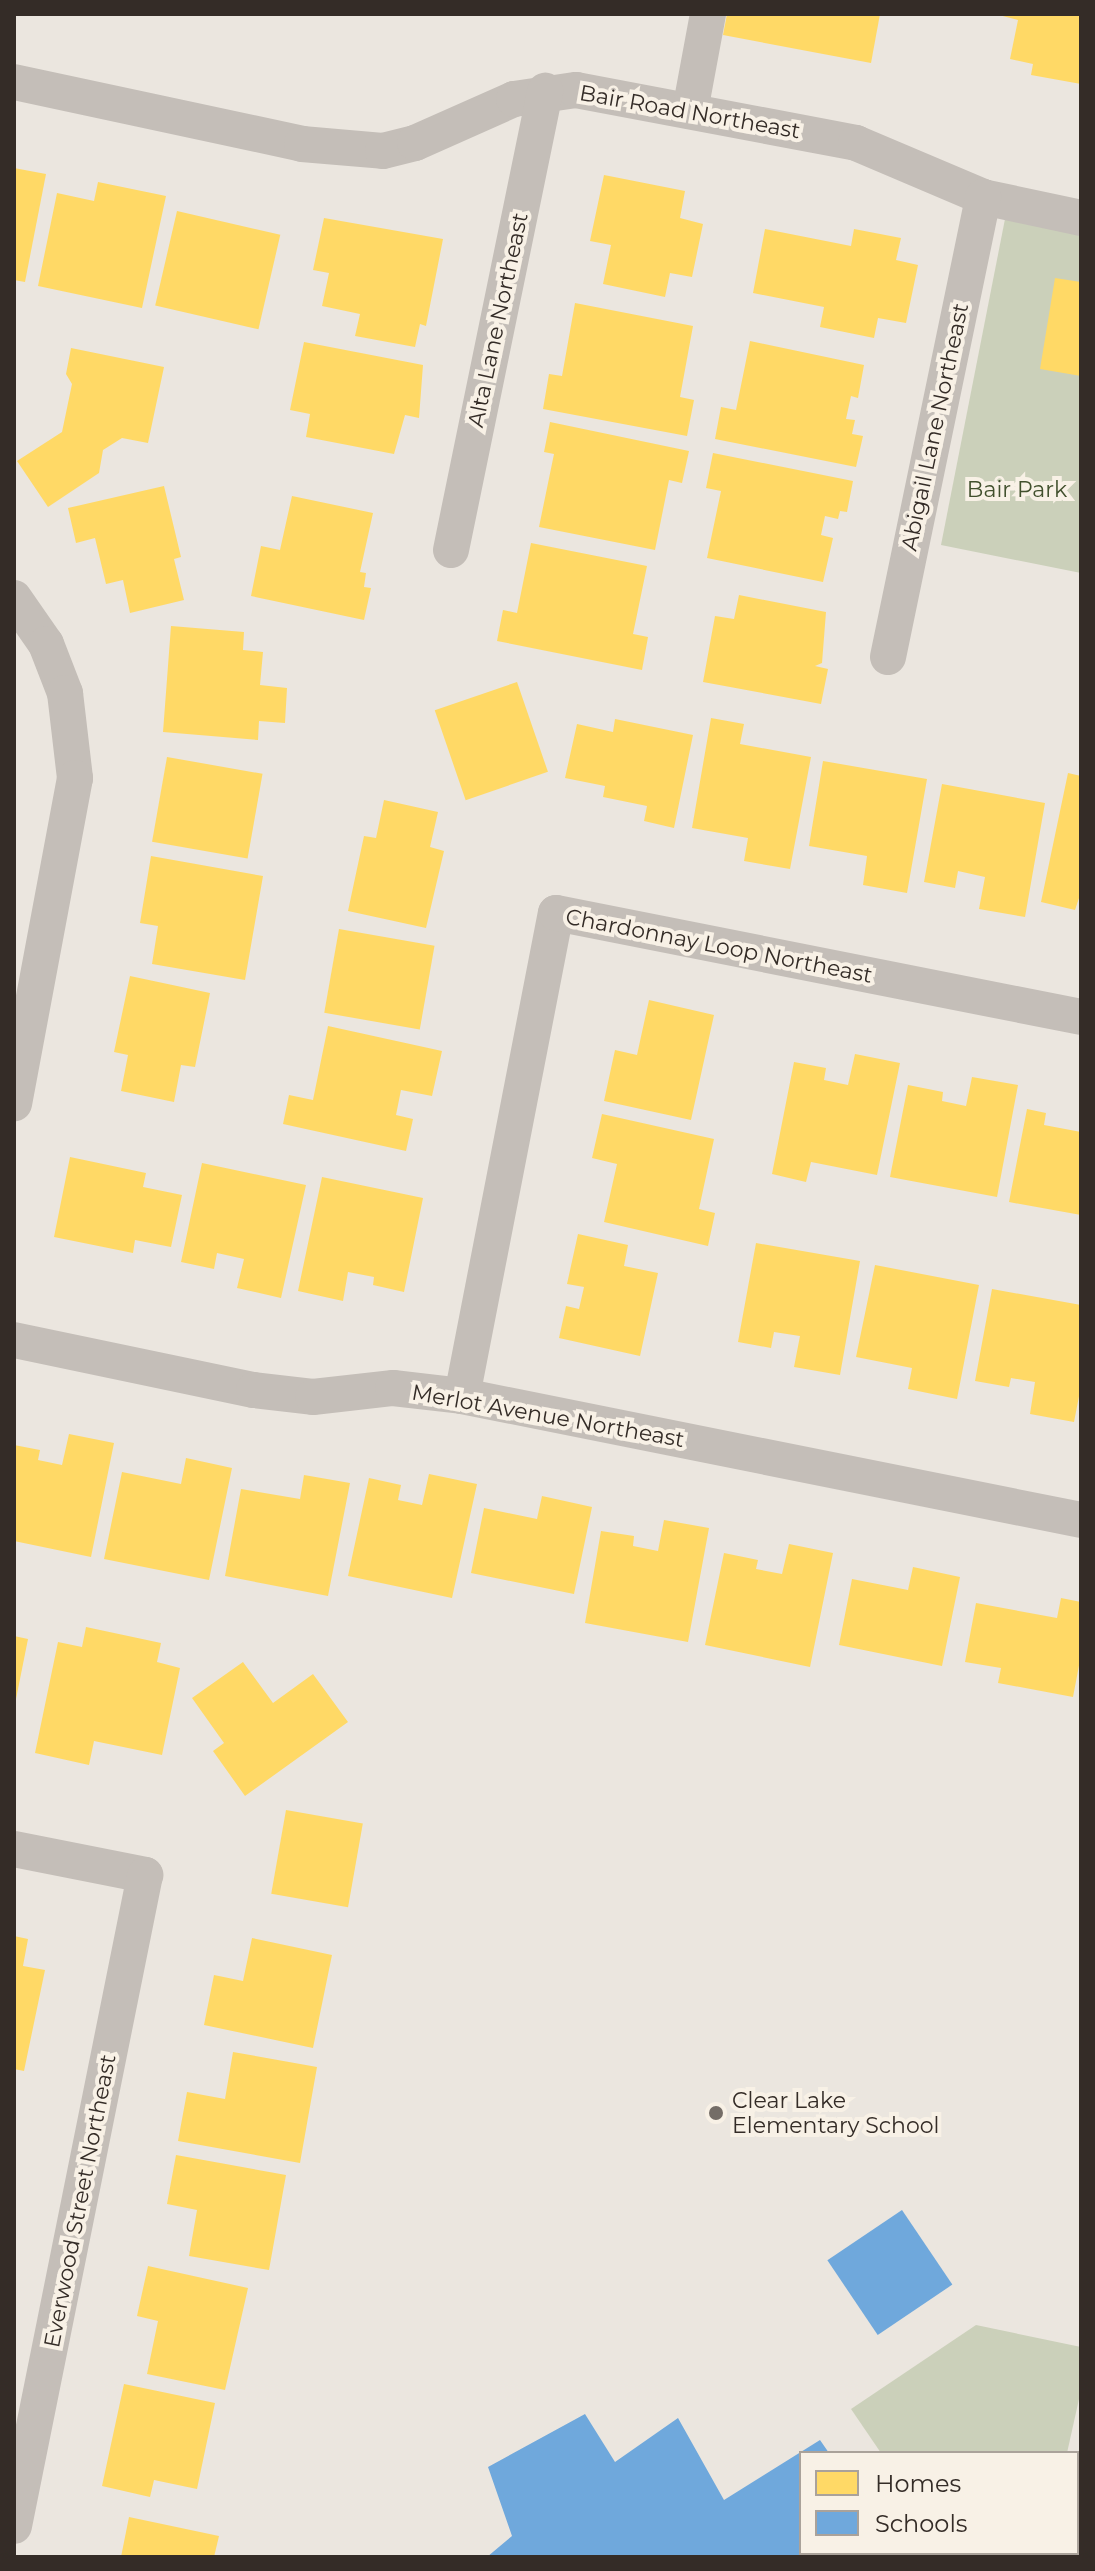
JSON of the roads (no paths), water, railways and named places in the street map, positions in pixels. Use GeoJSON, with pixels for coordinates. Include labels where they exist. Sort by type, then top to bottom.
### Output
{"type":"FeatureCollection","features":[{"type":"Feature","properties":{"kind":"street"},"geometry":{"type":"LineString","coordinates":[[690,111],[708,14]]}},
{"type":"Feature","properties":{"kind":"street","name":"Bair Road Northeast"},"geometry":{"type":"LineString","coordinates":[[14,82],[302,144],[383,151],[545,91],[576,90],[876,149],[983,197],[1081,218]]}},
{"type":"Feature","properties":{"kind":"street","name":"Alta Lane Northeast"},"geometry":{"type":"LineString","coordinates":[[451,550],[545,91]]}},
{"type":"Feature","properties":{"kind":"street","name":"Abigail Lane Northeast"},"geometry":{"type":"LineString","coordinates":[[888,657],[983,197]]}},
{"type":"Feature","properties":{"kind":"street"},"geometry":{"type":"LineString","coordinates":[[14,598],[46,644],[65,693],[75,778],[14,1103]]}},
{"type":"Feature","properties":{"kind":"street","name":"Chardonnay Loop Northeast"},"geometry":{"type":"LineString","coordinates":[[462,1396],[556,913],[1081,1017]]}},
{"type":"Feature","properties":{"kind":"street","name":"Merlot Avenue Northeast"},"geometry":{"type":"LineString","coordinates":[[14,1340],[254,1390],[313,1397],[393,1388],[462,1396],[1081,1520]]}},
{"type":"Feature","properties":{"kind":"street","name":"Everwood Street Northeast"},"geometry":{"type":"LineString","coordinates":[[14,1849],[145,1875],[22,2443],[14,2526]]}},
{"type":"Feature","properties":{"kind":"place","name":"Clear Lake Elementary School"},"geometry":{"type":"Point","coordinates":[716,2113]}},
{"type":"Feature","properties":{"kind":"park label","name":"Bair Park"},"geometry":{"type":"Point","coordinates":[1017,490]}}]}
